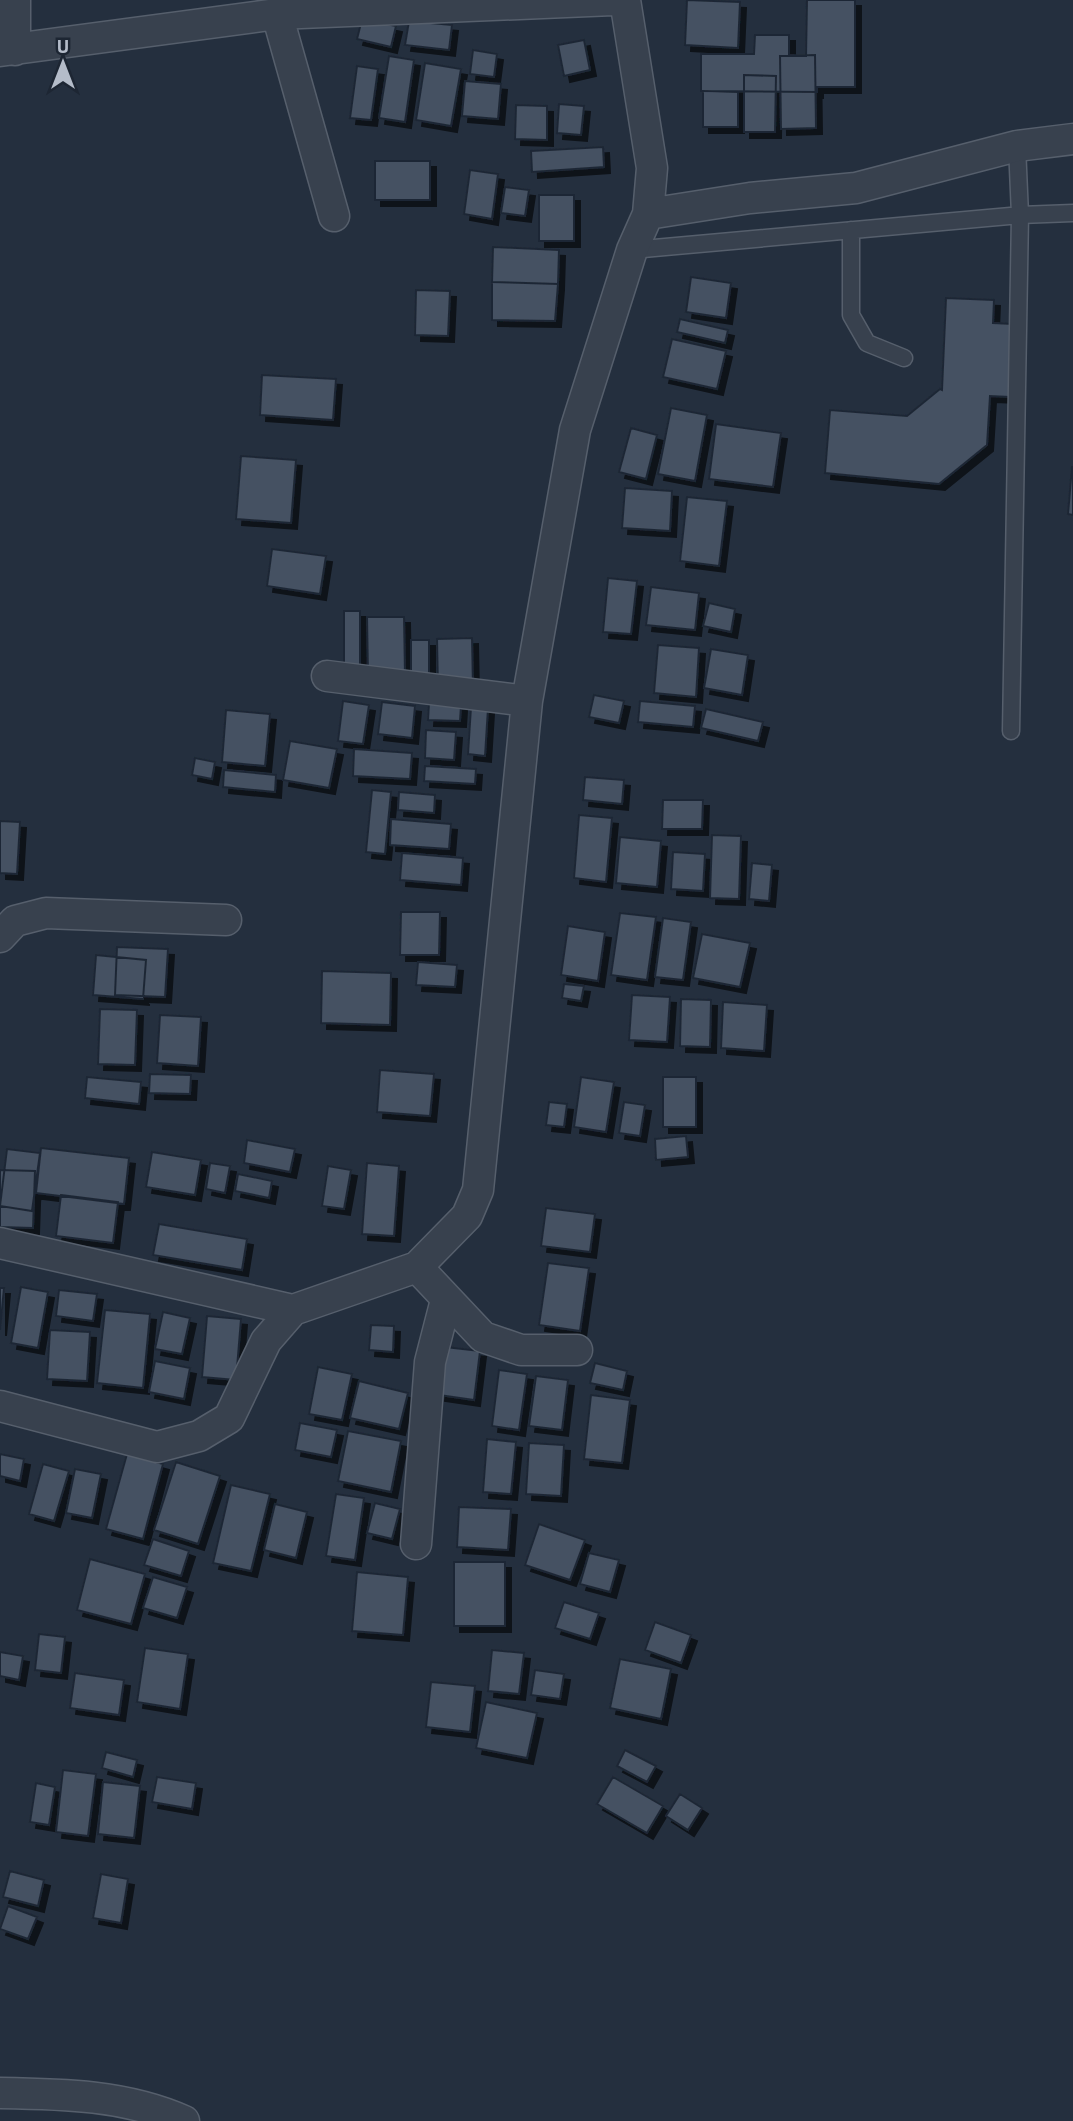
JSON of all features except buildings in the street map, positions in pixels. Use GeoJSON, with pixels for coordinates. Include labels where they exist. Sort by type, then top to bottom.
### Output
{"type":"FeatureCollection","features":[{"type":"Feature","properties":{"kind":"street"},"geometry":{"type":"LineString","coordinates":[[15,0],[7,50],[277,14],[613,0]]}},
{"type":"Feature","properties":{"kind":"street"},"geometry":{"type":"LineString","coordinates":[[0,1406],[157,1447],[199,1436],[229,1418],[266,1341],[293,1310],[417,1267],[467,1216],[478,1190],[527,701],[575,430],[632,250],[648,214],[652,168],[625,0]]}},
{"type":"Feature","properties":{"kind":"street"},"geometry":{"type":"LineString","coordinates":[[277,14],[334,216]]}},
{"type":"Feature","properties":{"kind":"street"},"geometry":{"type":"LineString","coordinates":[[648,214],[750,198],[856,188],[1017,146],[1073,139]]}},
{"type":"Feature","properties":{"kind":"street"},"geometry":{"type":"LineString","coordinates":[[327,676],[527,701]]}},
{"type":"Feature","properties":{"kind":"street"},"geometry":{"type":"LineString","coordinates":[[0,937],[15,921],[46,913],[226,920]]}},
{"type":"Feature","properties":{"kind":"street"},"geometry":{"type":"LineString","coordinates":[[0,1243],[293,1310]]}},
{"type":"Feature","properties":{"kind":"street"},"geometry":{"type":"LineString","coordinates":[[417,1267],[484,1337],[521,1350],[577,1350]]}},
{"type":"Feature","properties":{"kind":"street"},"geometry":{"type":"LineString","coordinates":[[416,1544],[430,1362],[446,1300]]}},
{"type":"Feature","properties":{"kind":"street"},"geometry":{"type":"LineString","coordinates":[[0,2093],[104,2097],[167,2113],[184,2121]]}},
{"type":"Feature","properties":{"kind":"lane"},"geometry":{"type":"LineString","coordinates":[[1011,731],[1020,215],[1017,146]]}},
{"type":"Feature","properties":{"kind":"lane"},"geometry":{"type":"LineString","coordinates":[[632,250],[1020,215],[1073,213]]}},
{"type":"Feature","properties":{"kind":"lane"},"geometry":{"type":"LineString","coordinates":[[851,230],[851,315],[867,343],[904,358]]}}]}
